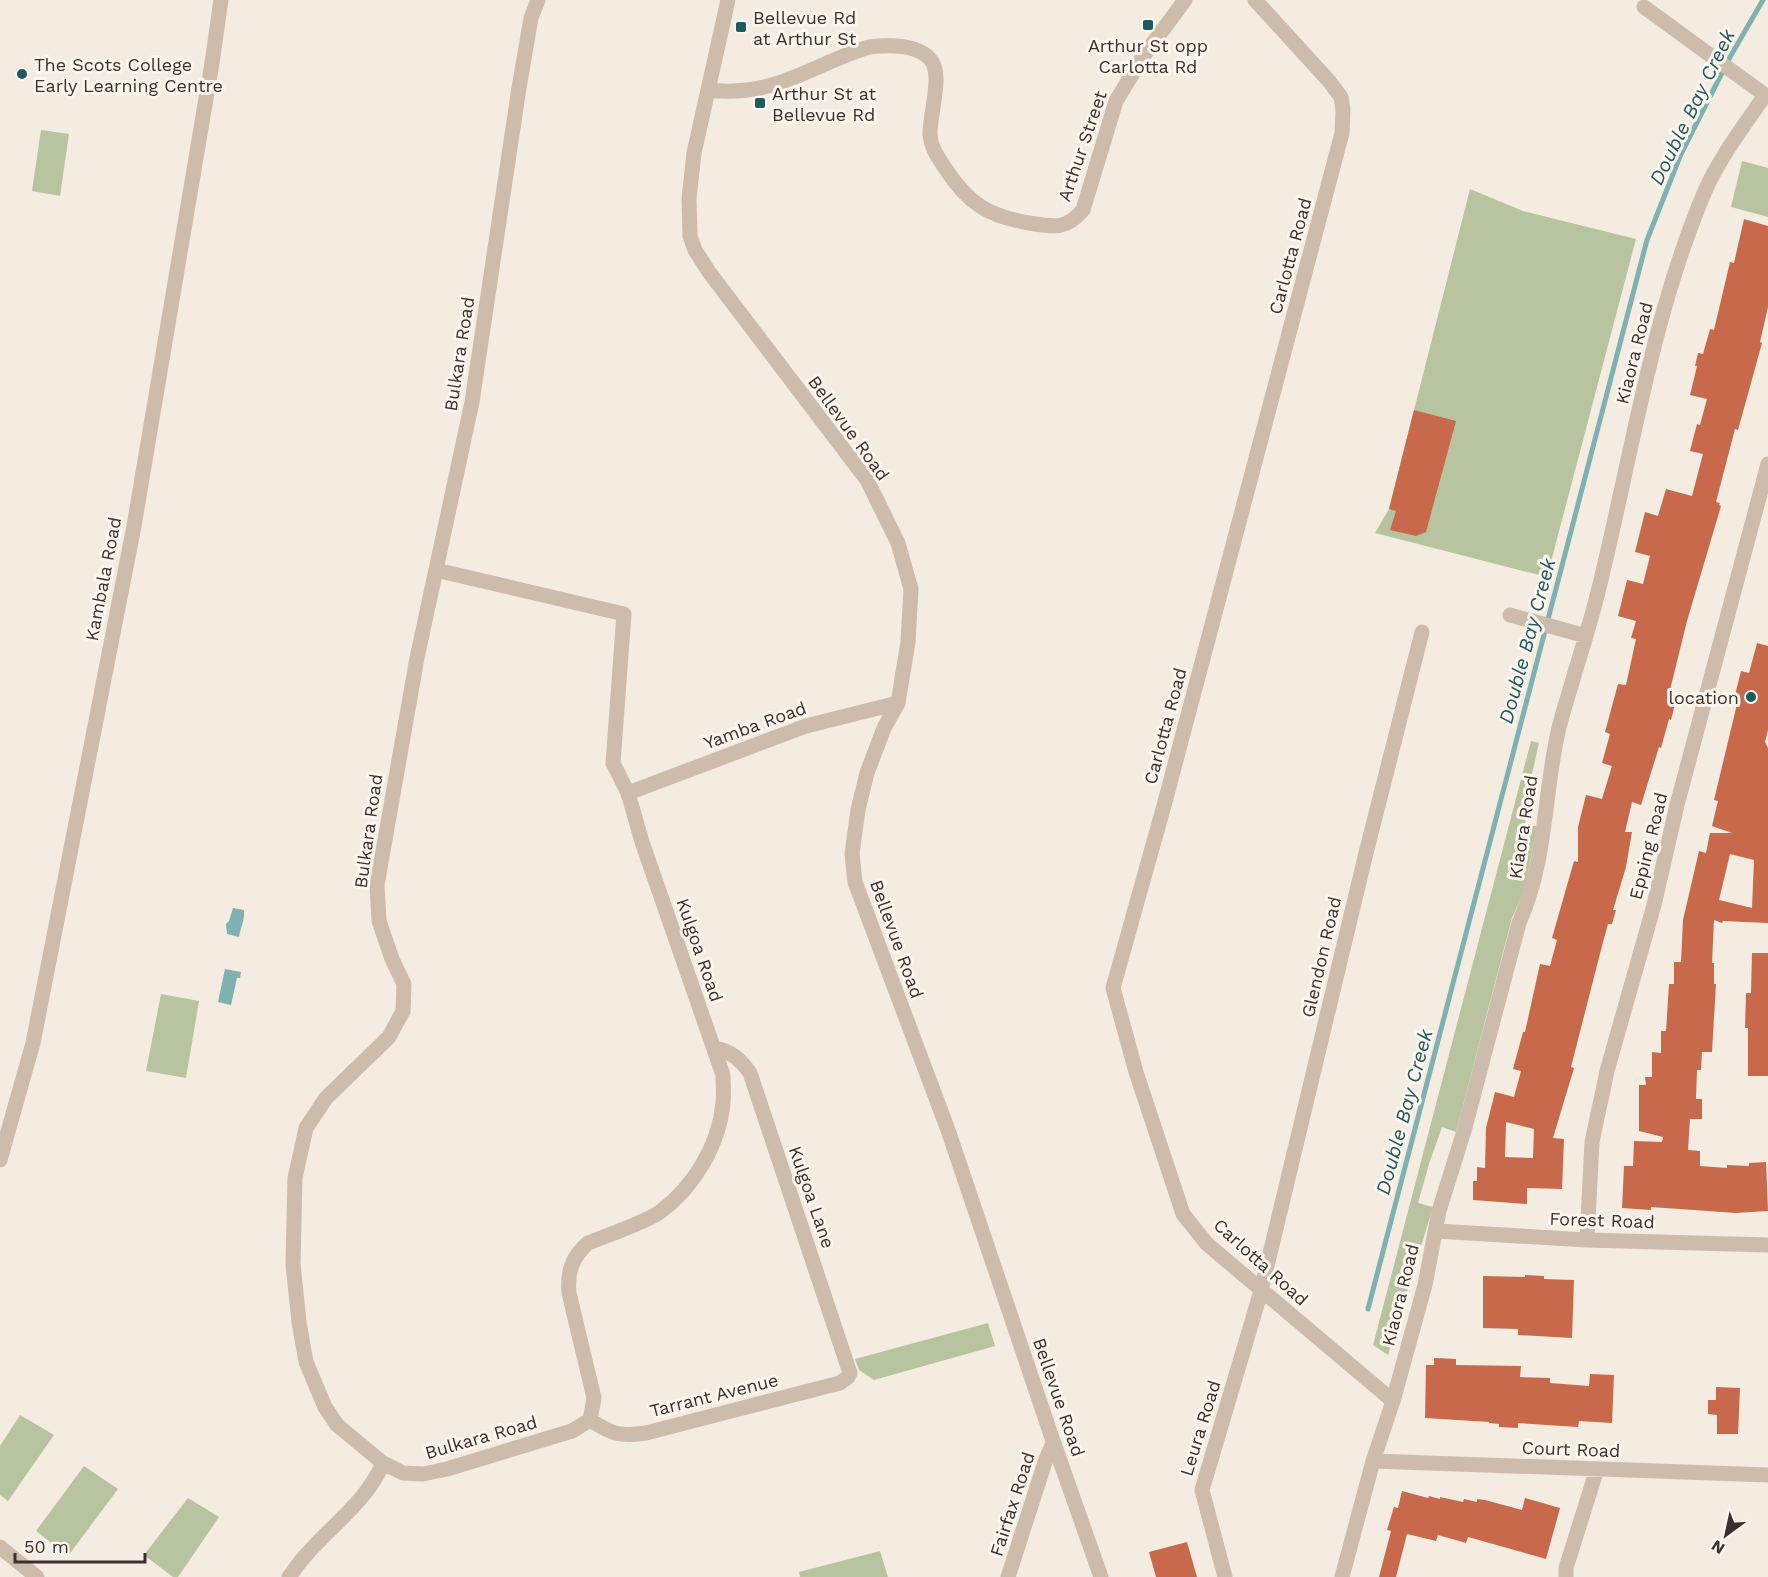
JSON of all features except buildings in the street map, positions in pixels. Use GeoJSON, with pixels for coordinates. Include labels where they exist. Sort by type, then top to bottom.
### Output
{"type":"FeatureCollection","features":[{"type":"Feature","properties":{"kind":"street","name":"Kambala Road"},"geometry":{"type":"LineString","coordinates":[[0,1160],[33,1043],[134,526],[221,0]]}},
{"type":"Feature","properties":{"kind":"street","name":"Bulkara Road"},"geometry":{"type":"LineString","coordinates":[[538,0],[531,18],[519,88],[472,402],[417,658],[377,885],[379,921],[392,959],[404,984],[403,1011],[389,1037],[326,1098],[306,1128],[295,1178],[293,1264],[306,1362],[325,1407],[337,1425],[383,1464],[403,1473],[423,1474],[439,1471],[572,1431],[590,1420]]}},
{"type":"Feature","properties":{"kind":"street","name":"Bellevue Road"},"geometry":{"type":"LineString","coordinates":[[728,0],[694,153],[689,199],[690,236],[695,250],[709,272],[867,480],[898,543],[911,589],[908,642],[898,703],[884,728],[867,773],[858,810],[852,854],[855,882],[948,1130],[1053,1443],[1101,1577]]}},
{"type":"Feature","properties":{"kind":"street","name":"Arthur Street"},"geometry":{"type":"LineString","coordinates":[[709,90],[725,92],[762,89],[869,47],[884,46],[923,52],[932,60],[936,82],[930,125],[932,147],[962,191],[979,207],[1001,216],[1060,226],[1073,221],[1083,210],[1116,101],[1142,58],[1185,0]]}},
{"type":"Feature","properties":{"kind":"street","name":"Carlotta Road"},"geometry":{"type":"LineString","coordinates":[[1255,0],[1341,97],[1342,133],[1165,802],[1113,988],[1136,1072],[1184,1214],[1207,1244],[1261,1292],[1393,1401]]}},
{"type":"Feature","properties":{"kind":"street","name":"Kiaora Road"},"geometry":{"type":"LineString","coordinates":[[1342,1577],[1373,1461],[1393,1401],[1425,1285],[1441,1201],[1462,1139],[1519,923],[1531,897],[1545,830],[1556,742],[1586,636],[1619,503],[1644,387],[1674,273],[1705,191],[1720,162],[1764,95],[1644,7]]}},
{"type":"Feature","properties":{"kind":"street","name":"Epping Road"},"geometry":{"type":"LineString","coordinates":[[1587,1240],[1592,1142],[1607,1071],[1654,905],[1677,805],[1768,464]]}},
{"type":"Feature","properties":{"kind":"street","name":"Kulgoa Road"},"geometry":{"type":"LineString","coordinates":[[436,570],[624,614],[613,763],[628,793],[642,842],[723,1075],[723,1104],[717,1129],[704,1162],[686,1188],[659,1213],[588,1243],[578,1251],[571,1266],[568,1282],[569,1293],[594,1398],[590,1420]]}},
{"type":"Feature","properties":{"kind":"street"},"geometry":{"type":"LineString","coordinates":[[1510,615],[1586,636]]}},
{"type":"Feature","properties":{"kind":"street","name":"Glendon Road"},"geometry":{"type":"LineString","coordinates":[[1261,1292],[1363,865],[1422,632]]}},
{"type":"Feature","properties":{"kind":"street","name":"Yamba Road"},"geometry":{"type":"LineString","coordinates":[[628,793],[806,726],[898,703]]}},
{"type":"Feature","properties":{"kind":"street","name":"Kulgoa Lane"},"geometry":{"type":"LineString","coordinates":[[714,1047],[735,1055],[750,1073],[850,1370],[848,1377]]}},
{"type":"Feature","properties":{"kind":"street","name":"Forest Road"},"geometry":{"type":"LineString","coordinates":[[1436,1231],[1587,1240],[1768,1245]]}},
{"type":"Feature","properties":{"kind":"street","name":"Leura Road"},"geometry":{"type":"LineString","coordinates":[[1225,1577],[1202,1490],[1261,1292]]}},
{"type":"Feature","properties":{"kind":"street","name":"Tarrant Avenue"},"geometry":{"type":"LineString","coordinates":[[590,1420],[613,1433],[638,1434],[840,1383],[848,1377]]}},
{"type":"Feature","properties":{"kind":"street","name":"Fairfax Road"},"geometry":{"type":"LineString","coordinates":[[1008,1577],[1053,1443]]}},
{"type":"Feature","properties":{"kind":"street","name":"Court Road"},"geometry":{"type":"LineString","coordinates":[[1373,1461],[1768,1475]]}},
{"type":"Feature","properties":{"kind":"street"},"geometry":{"type":"LineString","coordinates":[[289,1577],[307,1554],[366,1494],[375,1482],[383,1464]]}},
{"type":"Feature","properties":{"kind":"street"},"geometry":{"type":"LineString","coordinates":[[1566,1572],[1597,1469]]}},
{"type":"Feature","properties":{"kind":"street"},"geometry":{"type":"LineString","coordinates":[[0,1547],[37,1577]]}},
{"type":"Feature","properties":{"kind":"green space"},"geometry":{"type":"Polygon","coordinates":[[[41,130],[69,134],[60,196],[32,191],[41,130]]]}},
{"type":"Feature","properties":{"kind":"green space"},"geometry":{"type":"Polygon","coordinates":[[[1742,161],[1768,168],[1768,217],[1731,207],[1742,161]]]}},
{"type":"Feature","properties":{"kind":"green space"},"geometry":{"type":"Polygon","coordinates":[[[1470,189],[1523,211],[1636,239],[1547,577],[1375,533],[1389,509],[1470,189]]]}},
{"type":"Feature","properties":{"kind":"green space"},"geometry":{"type":"Polygon","coordinates":[[[1531,741],[1539,743],[1528,791],[1525,825],[1537,826],[1525,888],[1512,918],[1456,1132],[1442,1127],[1429,1164],[1418,1203],[1433,1207],[1388,1355],[1373,1345],[1531,741]]]}},
{"type":"Feature","properties":{"kind":"green space"},"geometry":{"type":"Polygon","coordinates":[[[161,994],[199,1001],[186,1078],[146,1071],[161,994]]]}},
{"type":"Feature","properties":{"kind":"green space"},"geometry":{"type":"Polygon","coordinates":[[[988,1323],[995,1346],[874,1380],[859,1370],[855,1359],[988,1323]]]}},
{"type":"Feature","properties":{"kind":"green space"},"geometry":{"type":"Polygon","coordinates":[[[20,1415],[54,1435],[8,1501],[0,1495],[0,1446],[20,1415]]]}},
{"type":"Feature","properties":{"kind":"green space"},"geometry":{"type":"Polygon","coordinates":[[[84,1466],[118,1489],[68,1556],[36,1531],[84,1466]]]}},
{"type":"Feature","properties":{"kind":"green space"},"geometry":{"type":"Polygon","coordinates":[[[188,1498],[219,1517],[178,1577],[173,1577],[144,1555],[188,1498]]]}},
{"type":"Feature","properties":{"kind":"green space"},"geometry":{"type":"Polygon","coordinates":[[[880,1551],[888,1577],[800,1577],[799,1572],[880,1551]]]}},
{"type":"Feature","properties":{"kind":"water"},"geometry":{"type":"Polygon","coordinates":[[[233,908],[244,910],[239,937],[227,934],[226,924],[233,908]]]}},
{"type":"Feature","properties":{"kind":"water"},"geometry":{"type":"Polygon","coordinates":[[[225,969],[241,972],[240,978],[237,978],[231,1005],[218,1002],[225,969]]]}},
{"type":"Feature","properties":{"kind":"waterway","name":"Double Bay Creek"},"geometry":{"type":"LineString","coordinates":[[1368,1309],[1647,240],[1681,154],[1730,57],[1763,0]]}},
{"type":"Feature","properties":{"kind":"place","name":"Arthur St opp Carlotta Rd"},"geometry":{"type":"Point","coordinates":[1148,25]}},
{"type":"Feature","properties":{"kind":"place","name":"Bellevue Rd at Arthur St"},"geometry":{"type":"Point","coordinates":[741,27]}},
{"type":"Feature","properties":{"kind":"place","name":"The Scots College Early Learning Centre"},"geometry":{"type":"Point","coordinates":[22,74]}},
{"type":"Feature","properties":{"kind":"place","name":"Arthur St at Bellevue Rd"},"geometry":{"type":"Point","coordinates":[760,103]}},
{"type":"Feature","properties":{"kind":"place","name":"location"},"geometry":{"type":"Point","coordinates":[1751,697]}}]}
